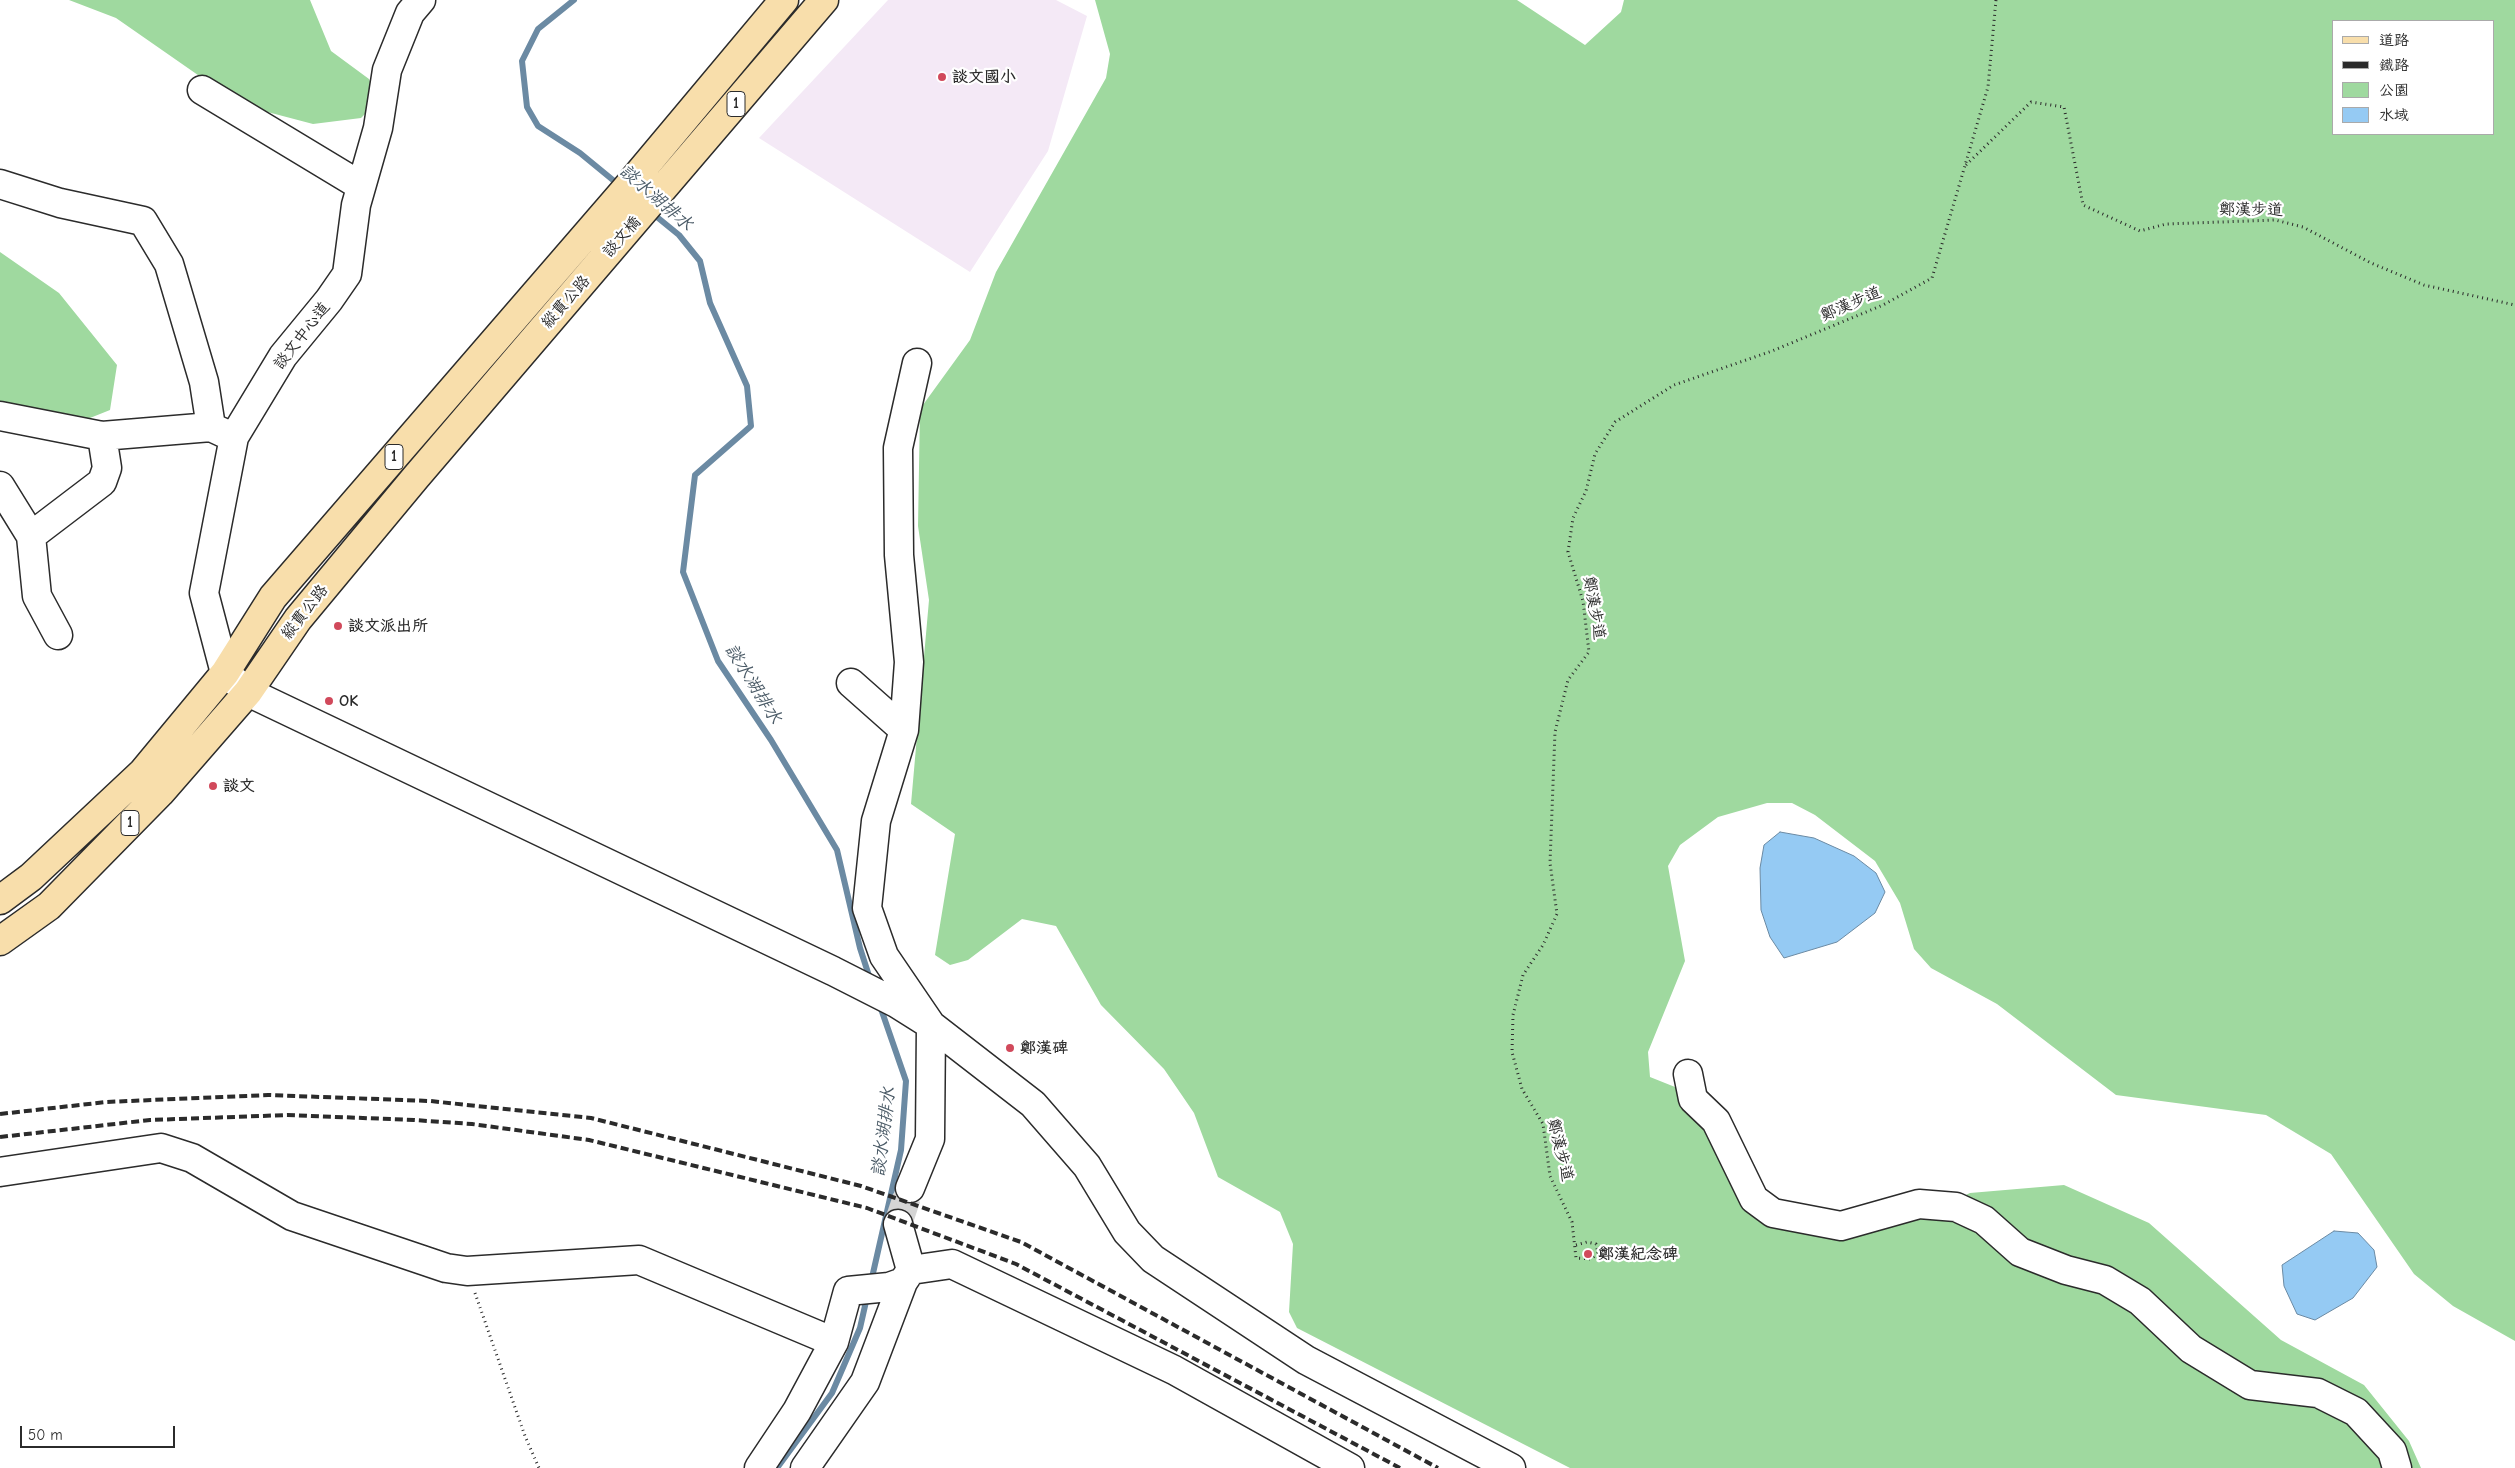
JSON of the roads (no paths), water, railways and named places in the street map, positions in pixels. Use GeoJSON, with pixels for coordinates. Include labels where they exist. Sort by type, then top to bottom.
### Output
{"type":"FeatureCollection","features":[{"type":"Feature","properties":{"kind":"main road","name":"談文橋"},"geometry":{"type":"LineString","coordinates":[[574,249],[784,0]]}},
{"type":"Feature","properties":{"kind":"main road","name":"談文橋"},"geometry":{"type":"LineString","coordinates":[[596,267],[648,208],[812,4]]}},
{"type":"Feature","properties":{"kind":"main road","name":"縱貫公路"},"geometry":{"type":"LineString","coordinates":[[0,900],[31,877],[142,772],[225,673],[273,597],[574,249]]}},
{"type":"Feature","properties":{"kind":"main road","name":"縱貫公路"},"geometry":{"type":"LineString","coordinates":[[0,941],[56,899],[160,793],[248,692],[298,619],[596,267]]}},
{"type":"Feature","properties":{"kind":"street","name":"談文中心道"},"geometry":{"type":"LineString","coordinates":[[225,673],[204,593],[223,432],[330,300],[347,274],[356,204],[378,128],[387,70],[410,13],[421,0]]}},
{"type":"Feature","properties":{"kind":"street"},"geometry":{"type":"LineString","coordinates":[[202,90],[361,186]]}},
{"type":"Feature","properties":{"kind":"street"},"geometry":{"type":"LineString","coordinates":[[0,184],[60,204],[143,221],[169,264],[204,382],[223,432],[102,436],[0,416]]}},
{"type":"Feature","properties":{"kind":"street"},"geometry":{"type":"LineString","coordinates":[[910,1188],[930,1139],[931,1025],[884,956],[867,908],[876,821],[904,730],[910,662],[900,555],[898,448],[917,363]]}},
{"type":"Feature","properties":{"kind":"street"},"geometry":{"type":"LineString","coordinates":[[31,536],[102,482],[107,468],[102,436]]}},
{"type":"Feature","properties":{"kind":"street"},"geometry":{"type":"LineString","coordinates":[[0,486],[31,536],[37,596],[58,635]]}},
{"type":"Feature","properties":{"kind":"street"},"geometry":{"type":"LineString","coordinates":[[225,673],[248,692],[833,971],[896,1003],[931,1025],[1033,1104],[1087,1166],[1127,1232],[1153,1259],[1306,1360],[1511,1468]]}},
{"type":"Feature","properties":{"kind":"street"},"geometry":{"type":"LineString","coordinates":[[851,684],[904,730]]}},
{"type":"Feature","properties":{"kind":"street"},"geometry":{"type":"LineString","coordinates":[[1688,1074],[1693,1099],[1716,1121],[1754,1199],[1773,1213],[1841,1226],[1919,1204],[1956,1207],[1984,1220],[2020,1252],[2066,1270],[2105,1280],[2140,1301],[2191,1349],[2250,1385],[2318,1393],[2356,1412],[2392,1452],[2397,1468]]}},
{"type":"Feature","properties":{"kind":"street"},"geometry":{"type":"LineString","coordinates":[[0,1172],[161,1148],[192,1158],[292,1216],[446,1268],[467,1271],[638,1260],[834,1342]]}},
{"type":"Feature","properties":{"kind":"street"},"geometry":{"type":"LineString","coordinates":[[805,1468],[864,1382],[901,1280],[898,1224]]}},
{"type":"Feature","properties":{"kind":"street"},"geometry":{"type":"LineString","coordinates":[[759,1468],[797,1411],[834,1342],[848,1291],[901,1280],[952,1264],[1174,1370],[1350,1468]]}},
{"type":"Feature","properties":{"kind":"water"},"geometry":{"type":"Polygon","coordinates":[[[1780,832],[1814,838],[1854,856],[1876,873],[1885,892],[1875,913],[1837,942],[1784,958],[1770,937],[1761,910],[1760,868],[1764,845],[1780,832]]]}},
{"type":"Feature","properties":{"kind":"water"},"geometry":{"type":"Polygon","coordinates":[[[2334,1231],[2358,1233],[2374,1250],[2377,1267],[2353,1298],[2315,1320],[2297,1314],[2284,1286],[2282,1265],[2334,1231]]]}},
{"type":"Feature","properties":{"kind":"waterway","name":"談水湖排水"},"geometry":{"type":"LineString","coordinates":[[574,0],[538,29],[522,61],[527,107],[538,126],[580,153],[619,185]]}},
{"type":"Feature","properties":{"kind":"waterway","name":"談水湖排水"},"geometry":{"type":"LineString","coordinates":[[652,213],[679,235],[700,261],[710,303],[747,386],[751,426],[695,475],[683,572],[718,661],[771,740],[837,850],[860,948],[871,982]]}},
{"type":"Feature","properties":{"kind":"waterway","name":"談水湖排水"},"geometry":{"type":"LineString","coordinates":[[871,1282],[901,1150],[906,1081],[879,1003]]}},
{"type":"Feature","properties":{"kind":"waterway","name":"談水湖排水"},"geometry":{"type":"LineString","coordinates":[[777,1468],[832,1393],[860,1328],[867,1297]]}},
{"type":"Feature","properties":{"kind":"tunnel"},"geometry":{"type":"LineString","coordinates":[[898,1224],[910,1188]]}},
{"type":"Feature","properties":{"kind":"railway"},"geometry":{"type":"LineString","coordinates":[[0,1114],[106,1102],[268,1095],[430,1101],[591,1118],[861,1186],[1021,1242],[1438,1468]]}},
{"type":"Feature","properties":{"kind":"railway"},"geometry":{"type":"LineString","coordinates":[[0,1137],[150,1120],[287,1115],[472,1124],[589,1140],[867,1208],[1016,1264],[1400,1468]]}},
{"type":"Feature","properties":{"kind":"place","name":"談文國小"},"geometry":{"type":"Point","coordinates":[942,77]}},
{"type":"Feature","properties":{"kind":"place","name":"談文派出所"},"geometry":{"type":"Point","coordinates":[338,626]}},
{"type":"Feature","properties":{"kind":"place","name":"OK"},"geometry":{"type":"Point","coordinates":[329,701]}},
{"type":"Feature","properties":{"kind":"place","name":"談文"},"geometry":{"type":"Point","coordinates":[213,786]}},
{"type":"Feature","properties":{"kind":"place","name":"鄭漢碑"},"geometry":{"type":"Point","coordinates":[1010,1048]}},
{"type":"Feature","properties":{"kind":"place","name":"鄭漢紀念碑"},"geometry":{"type":"Point","coordinates":[1588,1254]}}]}
